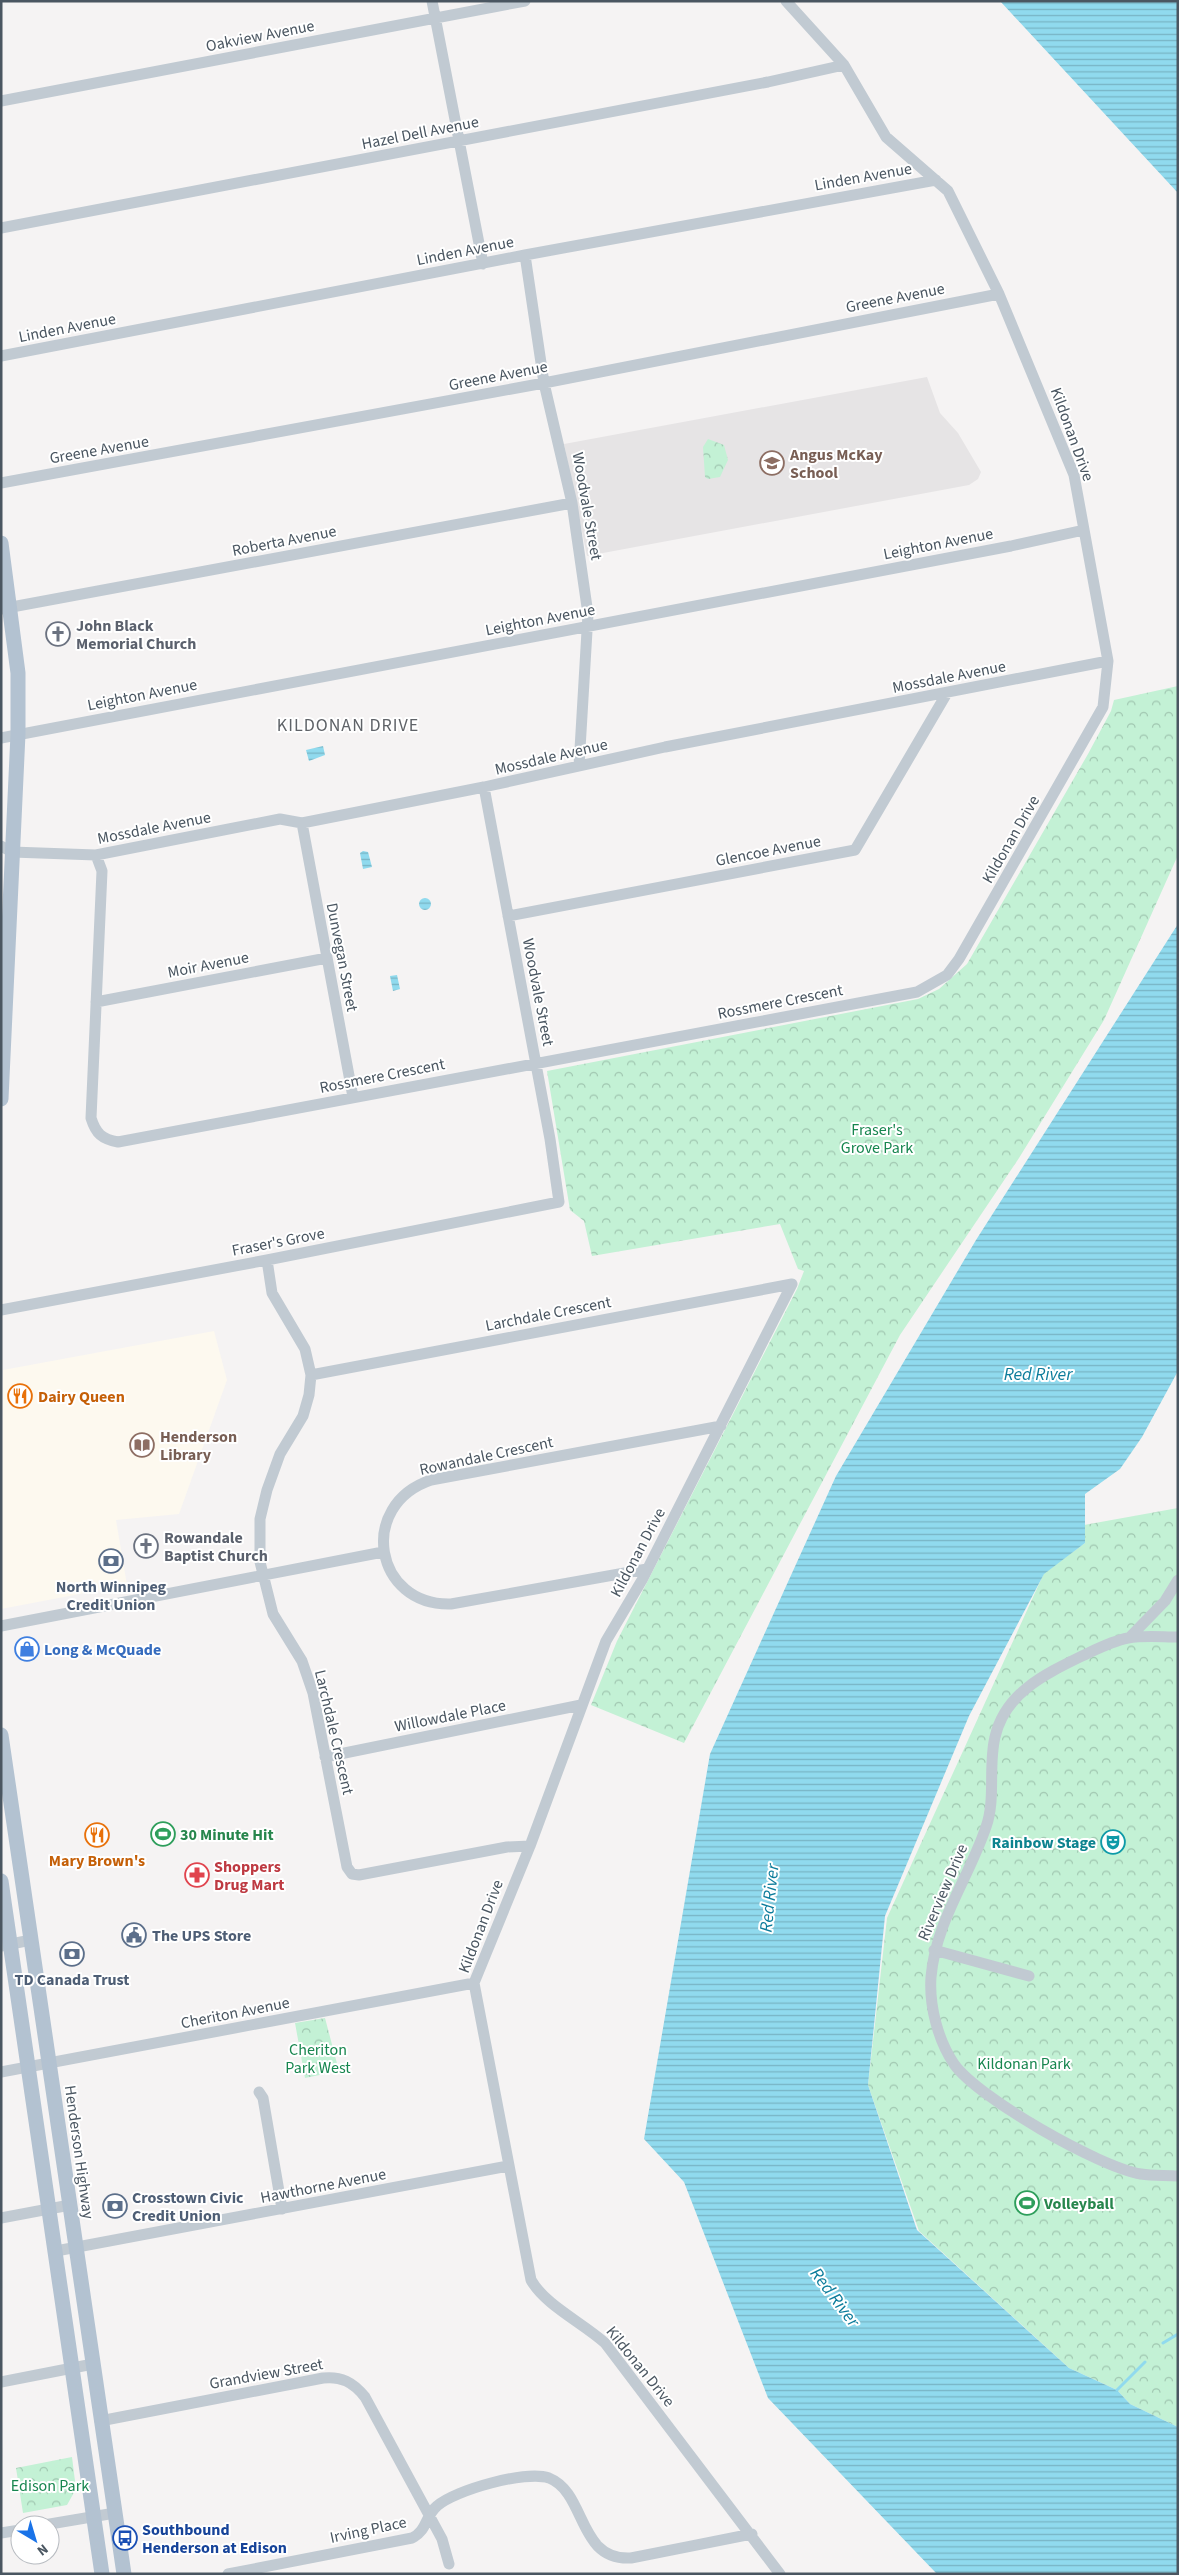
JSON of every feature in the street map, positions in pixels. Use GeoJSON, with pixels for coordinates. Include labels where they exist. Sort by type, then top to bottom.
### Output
{"type":"FeatureCollection","features":[{"type":"Feature","properties":{"kind":"main road"},"geometry":{"type":"LineString","coordinates":[[1,543],[5,608],[18,673],[18,734],[7,849],[1,1099]]}},
{"type":"Feature","properties":{"kind":"main road","name":"Henderson Highway"},"geometry":{"type":"LineString","coordinates":[[1,1735],[2,1753],[124,2574]]}},
{"type":"Feature","properties":{"kind":"main road"},"geometry":{"type":"LineString","coordinates":[[1,1881],[6,1945],[28,2067],[50,2209],[92,2516],[102,2574]]}},
{"type":"Feature","properties":{"kind":"street"},"geometry":{"type":"LineString","coordinates":[[432,1],[483,264]]}},
{"type":"Feature","properties":{"kind":"street","name":"Oakview Avenue"},"geometry":{"type":"LineString","coordinates":[[1,101],[525,1]]}},
{"type":"Feature","properties":{"kind":"street","name":"Kildonan Drive"},"geometry":{"type":"LineString","coordinates":[[786,1],[844,65],[886,137],[948,191],[999,294],[1074,475],[1108,661],[1104,707],[959,960],[947,975]]}},
{"type":"Feature","properties":{"kind":"street","name":"Hazel Dell Avenue"},"geometry":{"type":"LineString","coordinates":[[1,228],[844,65]]}},
{"type":"Feature","properties":{"kind":"street","name":"Linden Avenue"},"geometry":{"type":"LineString","coordinates":[[1,356],[525,255],[936,180]]}},
{"type":"Feature","properties":{"kind":"street","name":"Woodvale Street"},"geometry":{"type":"LineString","coordinates":[[525,255],[544,383],[572,503],[582,563],[588,627],[579,766]]}},
{"type":"Feature","properties":{"kind":"street","name":"Greene Avenue"},"geometry":{"type":"LineString","coordinates":[[1,483],[544,383],[999,294]]}},
{"type":"Feature","properties":{"kind":"street","name":"Roberta Avenue"},"geometry":{"type":"LineString","coordinates":[[5,608],[572,503]]}},
{"type":"Feature","properties":{"kind":"street","name":"Leighton Avenue"},"geometry":{"type":"LineString","coordinates":[[1,738],[1011,546],[1084,530]]}},
{"type":"Feature","properties":{"kind":"street","name":"Mossdale Avenue"},"geometry":{"type":"LineString","coordinates":[[7,849],[96,855],[280,819],[302,823],[484,788],[579,766],[1108,661]]}},
{"type":"Feature","properties":{"kind":"street","name":"Glencoe Avenue"},"geometry":{"type":"LineString","coordinates":[[508,916],[855,850],[947,693]]}},
{"type":"Feature","properties":{"kind":"street","name":"Woodvale Street"},"geometry":{"type":"LineString","coordinates":[[484,788],[536,1064],[559,1202]]}},
{"type":"Feature","properties":{"kind":"street","name":"Dunvegan Street"},"geometry":{"type":"LineString","coordinates":[[302,823],[353,1097]]}},
{"type":"Feature","properties":{"kind":"street","name":"Rossmere Crescent"},"geometry":{"type":"LineString","coordinates":[[96,855],[102,871],[91,1118],[94,1130],[104,1140],[118,1142],[917,992],[947,975]]}},
{"type":"Feature","properties":{"kind":"street","name":"Moir Avenue"},"geometry":{"type":"LineString","coordinates":[[96,1002],[327,958]]}},
{"type":"Feature","properties":{"kind":"street","name":"Fraser's Grove"},"geometry":{"type":"LineString","coordinates":[[1,1310],[559,1202]]}},
{"type":"Feature","properties":{"kind":"street","name":"Larchdale Crescent"},"geometry":{"type":"LineString","coordinates":[[266,1260],[272,1293],[305,1349],[311,1375],[309,1395],[303,1416],[280,1454],[267,1490],[260,1519],[260,1562],[273,1614],[302,1661],[308,1677],[326,1757],[347,1867],[352,1874],[359,1875],[507,1847],[530,1846]]}},
{"type":"Feature","properties":{"kind":"street","name":"Kildonan Drive"},"geometry":{"type":"LineString","coordinates":[[780,2574],[752,2534],[605,2343],[534,2286],[527,2268],[474,1983],[530,1846],[606,1641],[647,1569],[792,1284]]}},
{"type":"Feature","properties":{"kind":"street","name":"Larchdale Crescent"},"geometry":{"type":"LineString","coordinates":[[311,1375],[792,1284]]}},
{"type":"Feature","properties":{"kind":"street","name":"Rowandale Crescent"},"geometry":{"type":"LineString","coordinates":[[647,1569],[440,1604],[422,1601],[402,1587],[392,1574],[383,1552],[384,1528],[391,1509],[405,1492],[422,1483],[721,1426]]}},
{"type":"Feature","properties":{"kind":"street"},"geometry":{"type":"LineString","coordinates":[[1,1626],[263,1577],[383,1552]]}},
{"type":"Feature","properties":{"kind":"street"},"geometry":{"type":"LineString","coordinates":[[1129,1638],[1176,1589]]}},
{"type":"Feature","properties":{"kind":"street"},"geometry":{"type":"LineString","coordinates":[[1129,1638],[1178,1636]]}},
{"type":"Feature","properties":{"kind":"street","name":"Riverview Drive"},"geometry":{"type":"LineString","coordinates":[[1129,1638],[1090,1653],[1036,1680],[1023,1690],[1005,1713],[995,1736],[993,1747],[990,1808],[986,1827],[940,1930],[934,1950],[931,1980],[932,2008],[942,2039],[954,2064],[975,2085],[1003,2106],[1099,2160],[1140,2174],[1178,2176]]}},
{"type":"Feature","properties":{"kind":"street","name":"Willowdale Place"},"geometry":{"type":"LineString","coordinates":[[326,1757],[582,1705]]}},
{"type":"Feature","properties":{"kind":"street"},"geometry":{"type":"LineString","coordinates":[[6,1945],[31,1940]]}},
{"type":"Feature","properties":{"kind":"street"},"geometry":{"type":"LineString","coordinates":[[934,1950],[1028,1976]]}},
{"type":"Feature","properties":{"kind":"street","name":"Cheriton Avenue"},"geometry":{"type":"LineString","coordinates":[[1,2072],[474,1983]]}},
{"type":"Feature","properties":{"kind":"street"},"geometry":{"type":"LineString","coordinates":[[260,2092],[263,2098],[282,2209]]}},
{"type":"Feature","properties":{"kind":"street","name":"Hawthorne Avenue"},"geometry":{"type":"LineString","coordinates":[[56,2251],[76,2249],[508,2166]]}},
{"type":"Feature","properties":{"kind":"street"},"geometry":{"type":"LineString","coordinates":[[1,2218],[70,2205]]}},
{"type":"Feature","properties":{"kind":"street"},"geometry":{"type":"LineString","coordinates":[[1,2382],[93,2364]]}},
{"type":"Feature","properties":{"kind":"street","name":"Grandview Street"},"geometry":{"type":"LineString","coordinates":[[100,2421],[323,2378],[342,2379],[354,2385],[364,2397],[444,2543],[450,2564]]}},
{"type":"Feature","properties":{"kind":"street","name":"Irving Place"},"geometry":{"type":"LineString","coordinates":[[228,2574],[412,2538],[422,2532],[428,2516],[442,2502],[468,2489],[536,2476],[549,2478],[559,2484],[598,2547],[610,2556],[617,2558],[631,2558],[752,2534]]}},
{"type":"Feature","properties":{"kind":"street"},"geometry":{"type":"LineString","coordinates":[[60,2522],[115,2513]]}},
{"type":"Feature","properties":{"kind":"shaded area","name":"Angus McKay School"},"geometry":{"type":"Polygon","coordinates":[[[927,377],[940,413],[958,433],[981,472],[978,479],[969,485],[587,556],[564,444],[927,377]]]}},
{"type":"Feature","properties":{"kind":"shaded area"},"geometry":{"type":"Polygon","coordinates":[[[214,1331],[227,1380],[179,1514],[116,1520],[127,1585],[1,1609],[3,1370],[214,1331]]]}},
{"type":"Feature","properties":{"kind":"green space"},"geometry":{"type":"Polygon","coordinates":[[[708,439],[724,445],[728,460],[720,477],[708,479],[705,477],[703,447],[708,439]]]}},
{"type":"Feature","properties":{"kind":"green space","name":"Fraser's Grove Park"},"geometry":{"type":"Polygon","coordinates":[[[1178,686],[1178,855],[1104,1020],[1019,1158],[900,1335],[684,1743],[591,1705],[617,1641],[797,1289],[804,1271],[798,1269],[780,1224],[592,1256],[584,1221],[570,1210],[547,1071],[918,999],[939,989],[967,964],[1088,754],[1111,711],[1114,700],[1178,686]]]}},
{"type":"Feature","properties":{"kind":"green space","name":"Kildonan Park"},"geometry":{"type":"Polygon","coordinates":[[[1178,1508],[1178,2427],[1130,2404],[1117,2390],[1069,2368],[919,2231],[868,2085],[887,1918],[1044,1573],[1085,1543],[1084,1525],[1178,1508]]]}},
{"type":"Feature","properties":{"kind":"green space","name":"Cheriton Park West"},"geometry":{"type":"Polygon","coordinates":[[[325,2018],[339,2071],[305,2078],[295,2023],[325,2018]]]}},
{"type":"Feature","properties":{"kind":"green space","name":"Volleyball"},"geometry":{"type":"Polygon","coordinates":[[[1017,2191],[1041,2202],[1036,2215],[1012,2204],[1017,2191]]]}},
{"type":"Feature","properties":{"kind":"green space","name":"Edison Park"},"geometry":{"type":"Polygon","coordinates":[[[72,2457],[76,2489],[67,2505],[23,2513],[16,2468],[72,2457]]]}},
{"type":"Feature","properties":{"kind":"water"},"geometry":{"type":"Polygon","coordinates":[[[1000,1],[1178,1],[1178,193],[1000,1]]]}},
{"type":"Feature","properties":{"kind":"water"},"geometry":{"type":"Polygon","coordinates":[[[323,746],[325,755],[309,761],[306,750],[323,746]]]}},
{"type":"Feature","properties":{"kind":"water"},"geometry":{"type":"Polygon","coordinates":[[[363,851],[368,852],[372,867],[363,869],[360,853],[363,851]]]}},
{"type":"Feature","properties":{"kind":"water"},"geometry":{"type":"Polygon","coordinates":[[[425,898],[431,904],[425,910],[419,904],[425,898]]]}},
{"type":"Feature","properties":{"kind":"water","name":"Red River"},"geometry":{"type":"Polygon","coordinates":[[[1178,924],[1178,1371],[1142,1437],[1120,1469],[1085,1494],[1085,1543],[1044,1574],[969,1716],[885,1916],[868,2085],[917,2230],[1069,2368],[1117,2390],[1130,2404],[1178,2427],[1178,2574],[937,2574],[768,2398],[684,2182],[644,2139],[710,1754],[836,1476],[976,1240],[1178,924]]]}},
{"type":"Feature","properties":{"kind":"water"},"geometry":{"type":"Polygon","coordinates":[[[397,975],[400,989],[393,991],[390,976],[397,975]]]}},
{"type":"Feature","properties":{"kind":"waterway"},"geometry":{"type":"LineString","coordinates":[[1163,2343],[1178,2334]]}},
{"type":"Feature","properties":{"kind":"waterway"},"geometry":{"type":"LineString","coordinates":[[1117,2390],[1145,2362]]}},
{"type":"Feature","properties":{"kind":"place","name":"Angus McKay School"},"geometry":{"type":"Point","coordinates":[772,463]}},
{"type":"Feature","properties":{"kind":"place","name":"John Black Memorial Church"},"geometry":{"type":"Point","coordinates":[58,634]}},
{"type":"Feature","properties":{"kind":"place","name":"Dairy Queen"},"geometry":{"type":"Point","coordinates":[20,1396]}},
{"type":"Feature","properties":{"kind":"place","name":"Henderson Library"},"geometry":{"type":"Point","coordinates":[142,1445]}},
{"type":"Feature","properties":{"kind":"place","name":"Rowandale Baptist Church"},"geometry":{"type":"Point","coordinates":[146,1546]}},
{"type":"Feature","properties":{"kind":"place","name":"North Winnipeg Credit Union"},"geometry":{"type":"Point","coordinates":[111,1561]}},
{"type":"Feature","properties":{"kind":"place","name":"Long & McQuade"},"geometry":{"type":"Point","coordinates":[27,1649]}},
{"type":"Feature","properties":{"kind":"place","name":"30 Minute Hit"},"geometry":{"type":"Point","coordinates":[163,1834]}},
{"type":"Feature","properties":{"kind":"place","name":"Mary Brown's"},"geometry":{"type":"Point","coordinates":[97,1835]}},
{"type":"Feature","properties":{"kind":"place","name":"Rainbow Stage"},"geometry":{"type":"Point","coordinates":[1113,1842]}},
{"type":"Feature","properties":{"kind":"place","name":"Shoppers Drug Mart"},"geometry":{"type":"Point","coordinates":[197,1875]}},
{"type":"Feature","properties":{"kind":"place","name":"The UPS Store"},"geometry":{"type":"Point","coordinates":[134,1935]}},
{"type":"Feature","properties":{"kind":"place","name":"TD Canada Trust"},"geometry":{"type":"Point","coordinates":[72,1954]}},
{"type":"Feature","properties":{"kind":"place","name":"Volleyball"},"geometry":{"type":"Point","coordinates":[1027,2203]}},
{"type":"Feature","properties":{"kind":"place","name":"Crosstown Civic Credit Union"},"geometry":{"type":"Point","coordinates":[115,2206]}},
{"type":"Feature","properties":{"kind":"place","name":"Southbound Henderson at Edison"},"geometry":{"type":"Point","coordinates":[125,2538]}},
{"type":"Feature","properties":{"kind":"district","name":"KILDONAN DRIVE"},"geometry":{"type":"Point","coordinates":[348,725]}}]}
